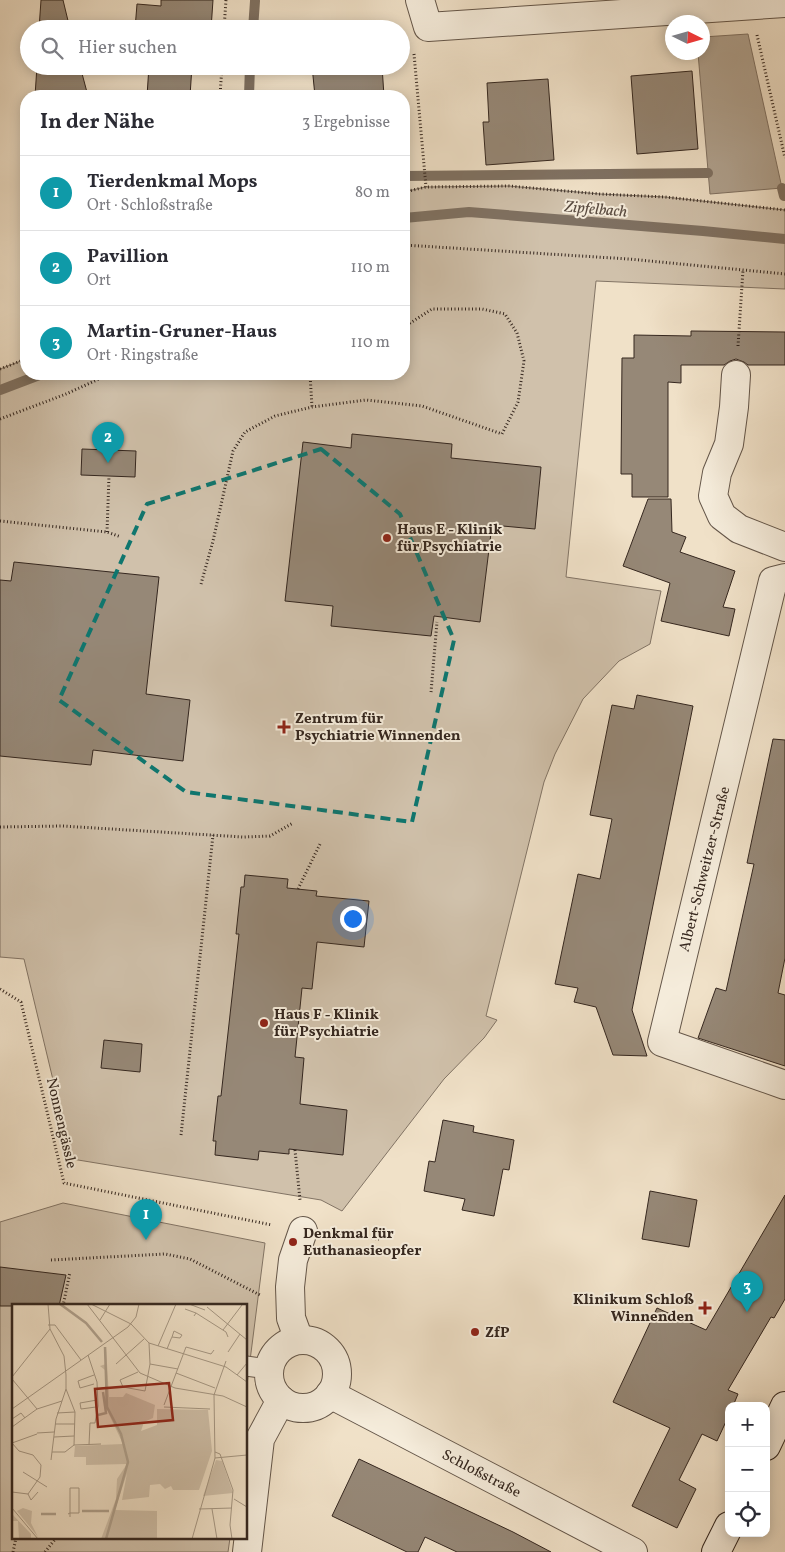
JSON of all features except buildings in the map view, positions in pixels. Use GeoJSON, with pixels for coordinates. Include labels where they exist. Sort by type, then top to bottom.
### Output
{"type":"FeatureCollection","features":[{"type":"Feature","properties":{"kind":"street"},"geometry":{"type":"LineString","coordinates":[[420,0],[428,27],[559,9],[785,4]]}},
{"type":"Feature","properties":{"kind":"street"},"geometry":{"type":"LineString","coordinates":[[736,375],[729,444],[717,473],[713,496],[722,516],[739,529],[785,547]]}},
{"type":"Feature","properties":{"kind":"street","name":"Albert-Schweitzer-Straße"},"geometry":{"type":"LineString","coordinates":[[774,1081],[662,1042],[773,581],[785,578]]}},
{"type":"Feature","properties":{"kind":"street"},"geometry":{"type":"LineString","coordinates":[[299,1340],[291,1318],[290,1287],[293,1260],[303,1231]]}},
{"type":"Feature","properties":{"kind":"street"},"geometry":{"type":"LineString","coordinates":[[299,1340],[310,1341],[320,1345],[332,1357],[337,1373],[335,1384],[330,1394],[322,1402],[301,1408],[281,1400],[258,1368],[272,1359],[279,1350],[299,1340]]}},
{"type":"Feature","properties":{"kind":"street","name":"Schloßstraße"},"geometry":{"type":"LineString","coordinates":[[330,1394],[633,1552]]}},
{"type":"Feature","properties":{"kind":"street"},"geometry":{"type":"LineString","coordinates":[[247,1552],[260,1439],[281,1400]]}},
{"type":"Feature","properties":{"kind":"street"},"geometry":{"type":"LineString","coordinates":[[770,1438],[785,1406]]}},
{"type":"Feature","properties":{"kind":"street"},"geometry":{"type":"LineString","coordinates":[[716,1552],[725,1534]]}},
{"type":"Feature","properties":{"kind":"path"},"geometry":{"type":"LineString","coordinates":[[225,20],[226,0]]}},
{"type":"Feature","properties":{"kind":"path"},"geometry":{"type":"LineString","coordinates":[[751,5],[785,158]]}},
{"type":"Feature","properties":{"kind":"path"},"geometry":{"type":"LineString","coordinates":[[425,186],[412,34],[428,27]]}},
{"type":"Feature","properties":{"kind":"path"},"geometry":{"type":"LineString","coordinates":[[220,90],[221,75]]}},
{"type":"Feature","properties":{"kind":"path"},"geometry":{"type":"LineString","coordinates":[[410,190],[425,186],[509,186],[600,194],[665,197],[785,210]]}},
{"type":"Feature","properties":{"kind":"path"},"geometry":{"type":"LineString","coordinates":[[410,246],[629,259],[785,274]]}},
{"type":"Feature","properties":{"kind":"path"},"geometry":{"type":"LineString","coordinates":[[736,375],[743,270]]}},
{"type":"Feature","properties":{"kind":"path"},"geometry":{"type":"LineString","coordinates":[[200,584],[213,541],[233,451],[245,432],[275,416],[312,407],[366,400],[422,406],[502,434],[518,402],[524,361],[517,333],[505,314],[482,309],[432,309],[410,323]]}},
{"type":"Feature","properties":{"kind":"path"},"geometry":{"type":"LineString","coordinates":[[0,369],[20,361]]}},
{"type":"Feature","properties":{"kind":"path"},"geometry":{"type":"LineString","coordinates":[[0,419],[97,380]]}},
{"type":"Feature","properties":{"kind":"path"},"geometry":{"type":"LineString","coordinates":[[310,380],[312,407]]}},
{"type":"Feature","properties":{"kind":"path"},"geometry":{"type":"LineString","coordinates":[[107,532],[109,476]]}},
{"type":"Feature","properties":{"kind":"path"},"geometry":{"type":"LineString","coordinates":[[0,521],[107,532],[122,537]]}},
{"type":"Feature","properties":{"kind":"path"},"geometry":{"type":"LineString","coordinates":[[431,692],[437,622]]}},
{"type":"Feature","properties":{"kind":"path"},"geometry":{"type":"LineString","coordinates":[[0,827],[62,826],[242,837],[270,836],[293,823]]}},
{"type":"Feature","properties":{"kind":"path"},"geometry":{"type":"LineString","coordinates":[[181,1135],[213,835]]}},
{"type":"Feature","properties":{"kind":"path"},"geometry":{"type":"LineString","coordinates":[[298,889],[320,844]]}},
{"type":"Feature","properties":{"kind":"path","name":"Nonnengässle"},"geometry":{"type":"LineString","coordinates":[[0,989],[21,1002],[64,1183],[303,1231]]}},
{"type":"Feature","properties":{"kind":"path"},"geometry":{"type":"LineString","coordinates":[[295,1150],[303,1231],[379,1239]]}},
{"type":"Feature","properties":{"kind":"path"},"geometry":{"type":"LineString","coordinates":[[51,1260],[165,1254],[190,1259],[258,1295],[290,1300]]}},
{"type":"Feature","properties":{"kind":"path"},"geometry":{"type":"LineString","coordinates":[[63,1304],[70,1272]]}},
{"type":"Feature","properties":{"kind":"path"},"geometry":{"type":"LineString","coordinates":[[44,1552],[54,1540]]}},
{"type":"Feature","properties":{"kind":"highlighted area"},"geometry":{"type":"Polygon","coordinates":[[[321,449],[400,514],[454,640],[412,822],[186,792],[59,700],[147,504],[321,449]]]}},
{"type":"Feature","properties":{"kind":"shaded area"},"geometry":{"type":"Polygon","coordinates":[[[748,34],[782,188],[710,194],[699,60],[710,60],[710,37],[748,34]]]}},
{"type":"Feature","properties":{"kind":"shaded area","name":"Zentrum für Psychiatrie Winnenden"},"geometry":{"type":"Polygon","coordinates":[[[509,186],[600,194],[665,197],[785,210],[785,289],[596,281],[566,577],[661,591],[650,644],[619,661],[583,699],[555,754],[544,782],[486,1016],[497,1020],[484,1038],[444,1079],[342,1211],[321,1200],[72,1159],[24,959],[0,957],[0,369],[20,361],[20,380],[410,380],[410,191],[425,187],[509,186]]]}},
{"type":"Feature","properties":{"kind":"shaded area"},"geometry":{"type":"Polygon","coordinates":[[[63,1203],[265,1243],[248,1376],[248,1304],[12,1304],[12,1540],[230,1540],[228,1552],[0,1552],[0,1222],[63,1203]]]}},
{"type":"Feature","properties":{"kind":"waterway"},"geometry":{"type":"LineString","coordinates":[[254,20],[255,1]]}},
{"type":"Feature","properties":{"kind":"waterway"},"geometry":{"type":"LineString","coordinates":[[249,90],[250,75]]}},
{"type":"Feature","properties":{"kind":"waterway"},"geometry":{"type":"LineString","coordinates":[[410,176],[708,173]]}},
{"type":"Feature","properties":{"kind":"waterway"},"geometry":{"type":"LineString","coordinates":[[782,188],[784,196]]}},
{"type":"Feature","properties":{"kind":"waterway","name":"Zipfelbach"},"geometry":{"type":"LineString","coordinates":[[410,217],[469,212],[785,239]]}},
{"type":"Feature","properties":{"kind":"waterway","name":"Zipfelbach"},"geometry":{"type":"LineString","coordinates":[[0,390],[26,380]]}},
{"type":"Feature","properties":{"kind":"place","name":"Pavillion"},"geometry":{"type":"Point","coordinates":[108,463]}},
{"type":"Feature","properties":{"kind":"place","name":"Haus E - Klinik für Psychiatrie"},"geometry":{"type":"Point","coordinates":[387,538]}},
{"type":"Feature","properties":{"kind":"place","name":"Zentrum für Psychiatrie Winnenden"},"geometry":{"type":"Point","coordinates":[284,727]}},
{"type":"Feature","properties":{"kind":"place","name":"Haus F - Klinik für Psychiatrie"},"geometry":{"type":"Point","coordinates":[264,1023]}},
{"type":"Feature","properties":{"kind":"place","name":"Tierdenkmal Mops"},"geometry":{"type":"Point","coordinates":[146,1240]}},
{"type":"Feature","properties":{"kind":"place","name":"Denkmal für Euthanasieopfer"},"geometry":{"type":"Point","coordinates":[293,1242]}},
{"type":"Feature","properties":{"kind":"place","name":"Klinikum Schloß Winnenden"},"geometry":{"type":"Point","coordinates":[705,1308]}},
{"type":"Feature","properties":{"kind":"place","name":"Martin-Gruner-Haus"},"geometry":{"type":"Point","coordinates":[747,1312]}},
{"type":"Feature","properties":{"kind":"place","name":"ZfP"},"geometry":{"type":"Point","coordinates":[475,1332]}}]}
